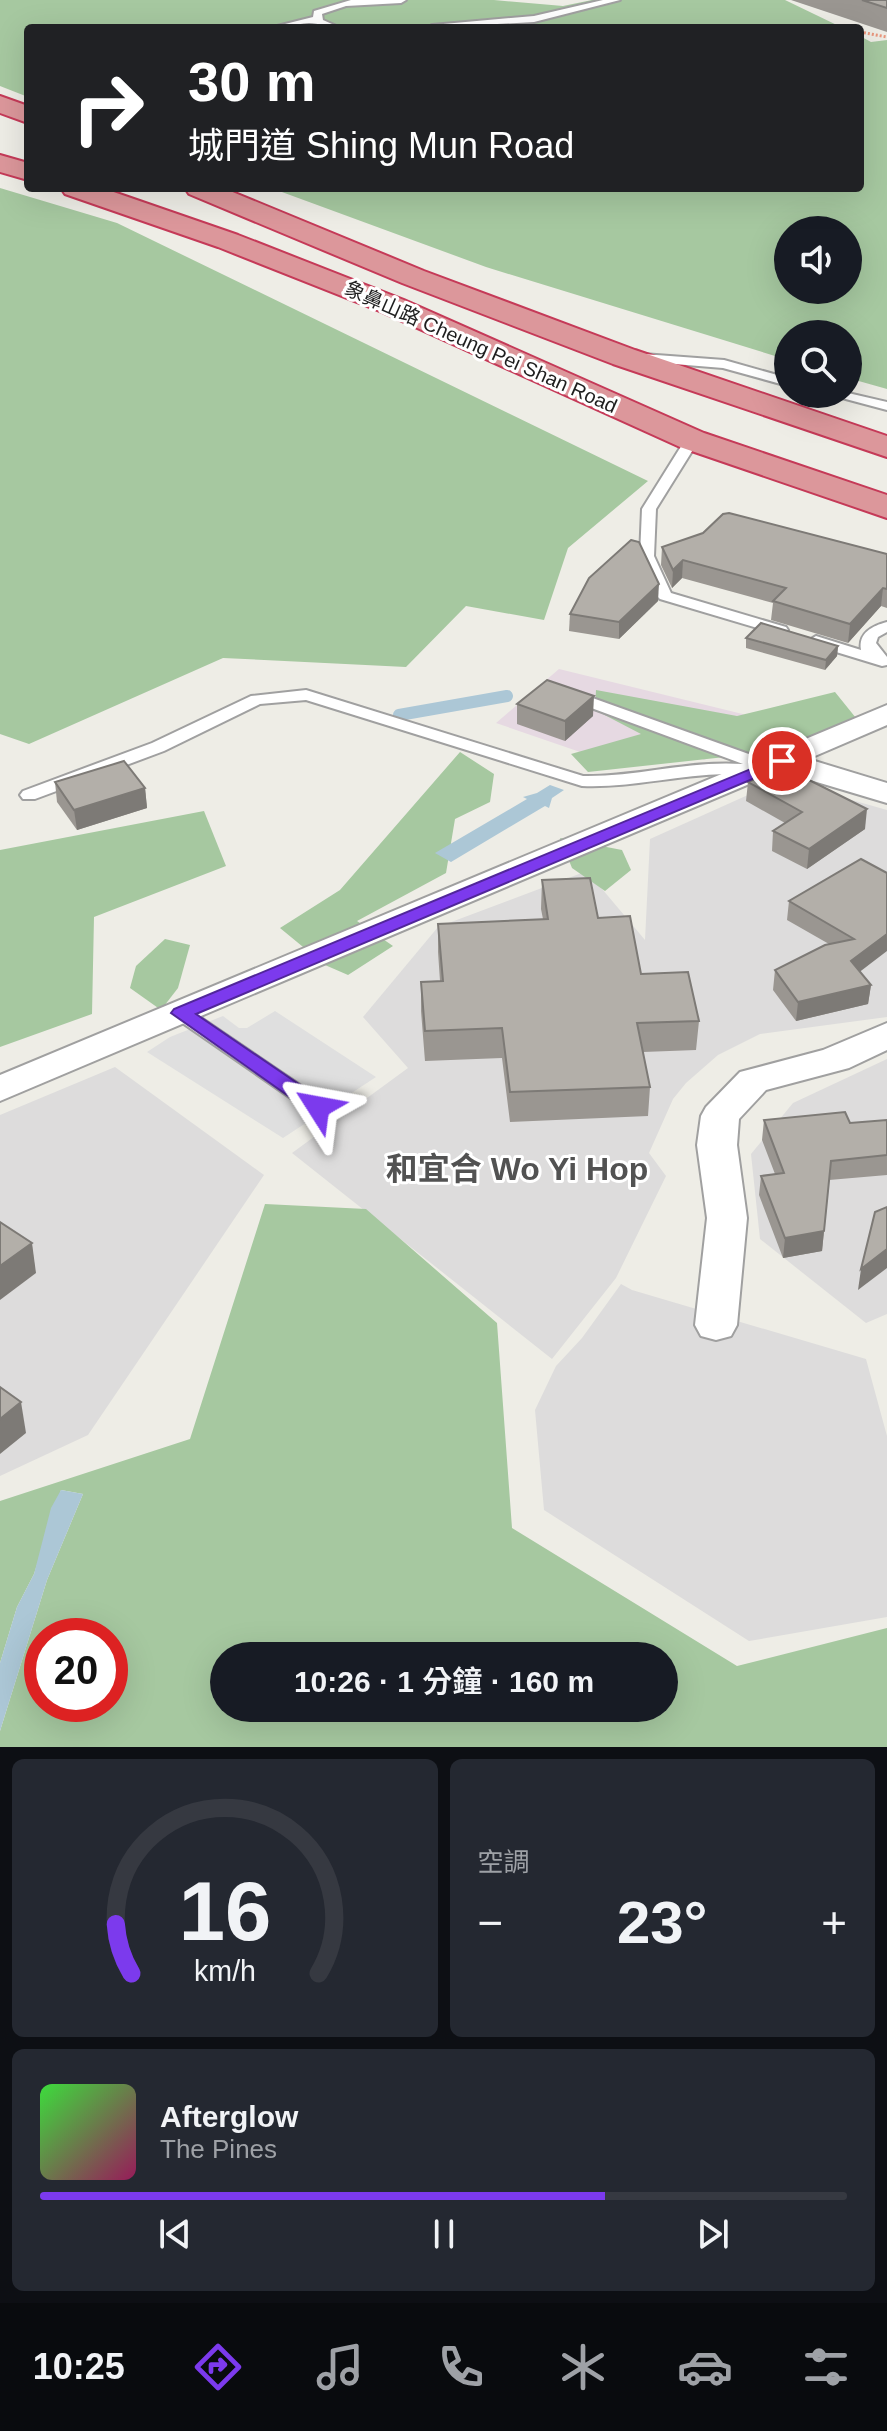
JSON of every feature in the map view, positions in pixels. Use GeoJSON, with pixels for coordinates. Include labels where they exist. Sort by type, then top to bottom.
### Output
{"type":"FeatureCollection","features":[{"type":"Feature","properties":{"kind":"highway"},"geometry":{"type":"LineString","coordinates":[[0,104],[24,113]]}},
{"type":"Feature","properties":{"kind":"highway"},"geometry":{"type":"LineString","coordinates":[[0,163],[24,171]]}},
{"type":"Feature","properties":{"kind":"highway","name":"象鼻山路 Cheung Pei Shan Road"},"geometry":{"type":"LineString","coordinates":[[87,192],[228,241],[393,306],[692,440],[887,507]]}},
{"type":"Feature","properties":{"kind":"highway","name":"象鼻山路 Cheung Pei Shan Road"},"geometry":{"type":"LineString","coordinates":[[209,192],[413,277],[624,357],[887,447]]}},
{"type":"Feature","properties":{"kind":"street"},"geometry":{"type":"LineString","coordinates":[[0,1089],[887,714]]}},
{"type":"Feature","properties":{"kind":"street"},"geometry":{"type":"LineString","coordinates":[[769,766],[887,793]]}},
{"type":"Feature","properties":{"kind":"street"},"geometry":{"type":"LineString","coordinates":[[716,1325],[727,1218],[717,1145],[720,1116],[753,1081],[836,1059],[887,1035]]}},
{"type":"Feature","properties":{"kind":"lane"},"geometry":{"type":"LineString","coordinates":[[316,19],[321,10],[337,4],[401,0]]}},
{"type":"Feature","properties":{"kind":"lane"},"geometry":{"type":"LineString","coordinates":[[477,24],[534,19],[615,0]]}},
{"type":"Feature","properties":{"kind":"lane"},"geometry":{"type":"LineString","coordinates":[[293,24],[316,19],[327,24]]}},
{"type":"Feature","properties":{"kind":"lane"},"geometry":{"type":"LineString","coordinates":[[624,357],[724,364],[774,378]]}},
{"type":"Feature","properties":{"kind":"lane"},"geometry":{"type":"LineString","coordinates":[[862,400],[887,406]]}},
{"type":"Feature","properties":{"kind":"lane"},"geometry":{"type":"LineString","coordinates":[[692,440],[649,509],[647,556],[665,596],[885,662]]}},
{"type":"Feature","properties":{"kind":"lane"},"geometry":{"type":"LineString","coordinates":[[885,662],[873,655],[868,640],[873,633],[887,627]]}},
{"type":"Feature","properties":{"kind":"lane"},"geometry":{"type":"LineString","coordinates":[[562,692],[769,766]]}},
{"type":"Feature","properties":{"kind":"lane"},"geometry":{"type":"LineString","coordinates":[[29,795],[158,747],[257,699],[282,695],[306,695],[335,703],[582,781],[623,781],[721,767],[769,766]]}},
{"type":"Feature","properties":{"kind":"lane"},"geometry":{"type":"LineString","coordinates":[[181,1013],[318,1107]]}},
{"type":"Feature","properties":{"kind":"path"},"geometry":{"type":"LineString","coordinates":[[864,33],[887,37]]}},
{"type":"Feature","properties":{"kind":"shaded area"},"geometry":{"type":"Polygon","coordinates":[[[559,669],[779,723],[704,760],[694,754],[618,765],[496,723],[559,669]]]}},
{"type":"Feature","properties":{"kind":"shaded area"},"geometry":{"type":"Polygon","coordinates":[[[781,780],[887,810],[887,1017],[760,1034],[718,1055],[686,1083],[673,1099],[649,1153],[666,1176],[616,1278],[552,1359],[292,1153],[408,1068],[363,1017],[438,927],[587,871],[645,940],[650,839],[781,780]]]}},
{"type":"Feature","properties":{"kind":"shaded area"},"geometry":{"type":"Polygon","coordinates":[[[275,1011],[376,1077],[283,1138],[147,1052],[170,1037],[223,1016],[239,1028],[247,1028],[275,1011]]]}},
{"type":"Feature","properties":{"kind":"shaded area"},"geometry":{"type":"Polygon","coordinates":[[[887,1059],[887,1314],[866,1323],[760,1239],[751,1154],[793,1103],[887,1059]]]}},
{"type":"Feature","properties":{"kind":"shaded area"},"geometry":{"type":"Polygon","coordinates":[[[115,1067],[264,1175],[88,1435],[0,1476],[0,1115],[115,1067]]]}},
{"type":"Feature","properties":{"kind":"shaded area"},"geometry":{"type":"Polygon","coordinates":[[[621,1284],[632,1290],[866,1359],[887,1436],[887,1617],[749,1641],[544,1510],[535,1410],[556,1366],[582,1338],[621,1284]]]}},
{"type":"Feature","properties":{"kind":"green space"},"geometry":{"type":"Polygon","coordinates":[[[0,0],[494,0],[563,6],[592,0],[785,0],[835,24],[24,24],[24,95],[0,86],[0,0]]]}},
{"type":"Feature","properties":{"kind":"green space"},"geometry":{"type":"Polygon","coordinates":[[[864,38],[871,42],[887,40],[887,389],[862,382],[862,320],[774,320],[774,356],[486,267],[282,192],[864,192],[864,38]]]}},
{"type":"Feature","properties":{"kind":"green space"},"geometry":{"type":"Polygon","coordinates":[[[0,188],[117,223],[648,481],[568,548],[544,620],[466,606],[406,667],[223,658],[29,744],[0,734],[0,188]]]}},
{"type":"Feature","properties":{"kind":"green space"},"geometry":{"type":"Polygon","coordinates":[[[596,690],[737,716],[835,692],[860,723],[741,765],[725,757],[588,772],[571,754],[641,734],[595,710],[596,690]]]}},
{"type":"Feature","properties":{"kind":"green space"},"geometry":{"type":"Polygon","coordinates":[[[460,752],[494,774],[490,802],[455,819],[446,873],[357,921],[393,946],[348,975],[325,965],[280,928],[340,890],[460,752]]]}},
{"type":"Feature","properties":{"kind":"green space"},"geometry":{"type":"Polygon","coordinates":[[[204,811],[226,866],[94,917],[92,1014],[0,1047],[0,850],[204,811]]]}},
{"type":"Feature","properties":{"kind":"green space"},"geometry":{"type":"Polygon","coordinates":[[[560,838],[622,850],[631,870],[605,891],[572,868],[560,838]]]}},
{"type":"Feature","properties":{"kind":"green space"},"geometry":{"type":"Polygon","coordinates":[[[165,939],[190,945],[178,988],[161,1010],[130,988],[136,966],[165,939]]]}},
{"type":"Feature","properties":{"kind":"green space"},"geometry":{"type":"Polygon","coordinates":[[[265,1204],[366,1209],[497,1323],[512,1528],[737,1666],[887,1628],[887,1747],[0,1747],[0,1731],[24,1654],[24,1722],[128,1722],[128,1618],[35,1618],[47,1580],[83,1494],[61,1490],[34,1574],[17,1607],[0,1663],[0,1501],[190,1439],[265,1204]]]}},
{"type":"Feature","properties":{"kind":"water"},"geometry":{"type":"Polygon","coordinates":[[[550,785],[564,790],[552,798],[549,808],[545,806],[451,862],[435,853],[527,799],[523,797],[550,785]]]}},
{"type":"Feature","properties":{"kind":"water"},"geometry":{"type":"Polygon","coordinates":[[[61,1490],[83,1494],[47,1580],[35,1618],[24,1618],[24,1654],[0,1731],[0,1663],[17,1607],[34,1574],[51,1508],[61,1490]]]}},
{"type":"Feature","properties":{"kind":"building"},"geometry":{"type":"Polygon","coordinates":[[[862,0],[887,0],[887,8],[862,0]]]}},
{"type":"Feature","properties":{"kind":"building"},"geometry":{"type":"Polygon","coordinates":[[[723,514],[887,554],[887,589],[883,588],[850,624],[773,601],[786,588],[683,560],[673,570],[662,547],[703,533],[723,514]]]}},
{"type":"Feature","properties":{"kind":"building"},"geometry":{"type":"Polygon","coordinates":[[[631,540],[639,542],[659,584],[619,622],[570,614],[589,578],[631,540]]]}},
{"type":"Feature","properties":{"kind":"building"},"geometry":{"type":"Polygon","coordinates":[[[761,623],[838,646],[826,660],[746,638],[761,623]]]}},
{"type":"Feature","properties":{"kind":"building"},"geometry":{"type":"Polygon","coordinates":[[[547,680],[594,696],[565,721],[517,704],[547,680]]]}},
{"type":"Feature","properties":{"kind":"building"},"geometry":{"type":"Polygon","coordinates":[[[124,761],[145,788],[74,810],[55,782],[124,761]]]}},
{"type":"Feature","properties":{"kind":"building"},"geometry":{"type":"Polygon","coordinates":[[[783,767],[867,809],[809,849],[773,831],[802,812],[748,782],[783,767]]]}},
{"type":"Feature","properties":{"kind":"building"},"geometry":{"type":"Polygon","coordinates":[[[861,859],[887,873],[887,934],[851,961],[871,985],[798,1002],[775,970],[825,945],[854,939],[789,901],[861,859]]]}},
{"type":"Feature","properties":{"kind":"building"},"geometry":{"type":"Polygon","coordinates":[[[590,878],[598,918],[630,916],[641,974],[688,972],[699,1021],[637,1023],[650,1087],[510,1092],[502,1028],[425,1031],[421,982],[443,981],[438,924],[548,919],[542,880],[590,878]]]}},
{"type":"Feature","properties":{"kind":"building"},"geometry":{"type":"Polygon","coordinates":[[[845,1112],[850,1123],[887,1120],[887,1155],[831,1161],[824,1231],[785,1238],[761,1176],[784,1173],[764,1120],[845,1112]]]}},
{"type":"Feature","properties":{"kind":"building"},"geometry":{"type":"Polygon","coordinates":[[[887,1207],[887,1249],[861,1269],[875,1212],[887,1207]]]}},
{"type":"Feature","properties":{"kind":"building"},"geometry":{"type":"Polygon","coordinates":[[[0,1222],[32,1243],[0,1266],[0,1222]]]}},
{"type":"Feature","properties":{"kind":"building"},"geometry":{"type":"Polygon","coordinates":[[[0,1387],[21,1402],[0,1419],[0,1387]]]}},
{"type":"Feature","properties":{"kind":"waterway"},"geometry":{"type":"LineString","coordinates":[[399,715],[507,696]]}},
{"type":"Feature","properties":{"kind":"district","name":"和宜合 Wo Yi Hop"},"geometry":{"type":"Point","coordinates":[517,1169]}},
{"type":"Feature","properties":{"kind":"route"},"geometry":{"type":"LineString","coordinates":[[318,1107],[181,1013],[782,761]]}}]}
